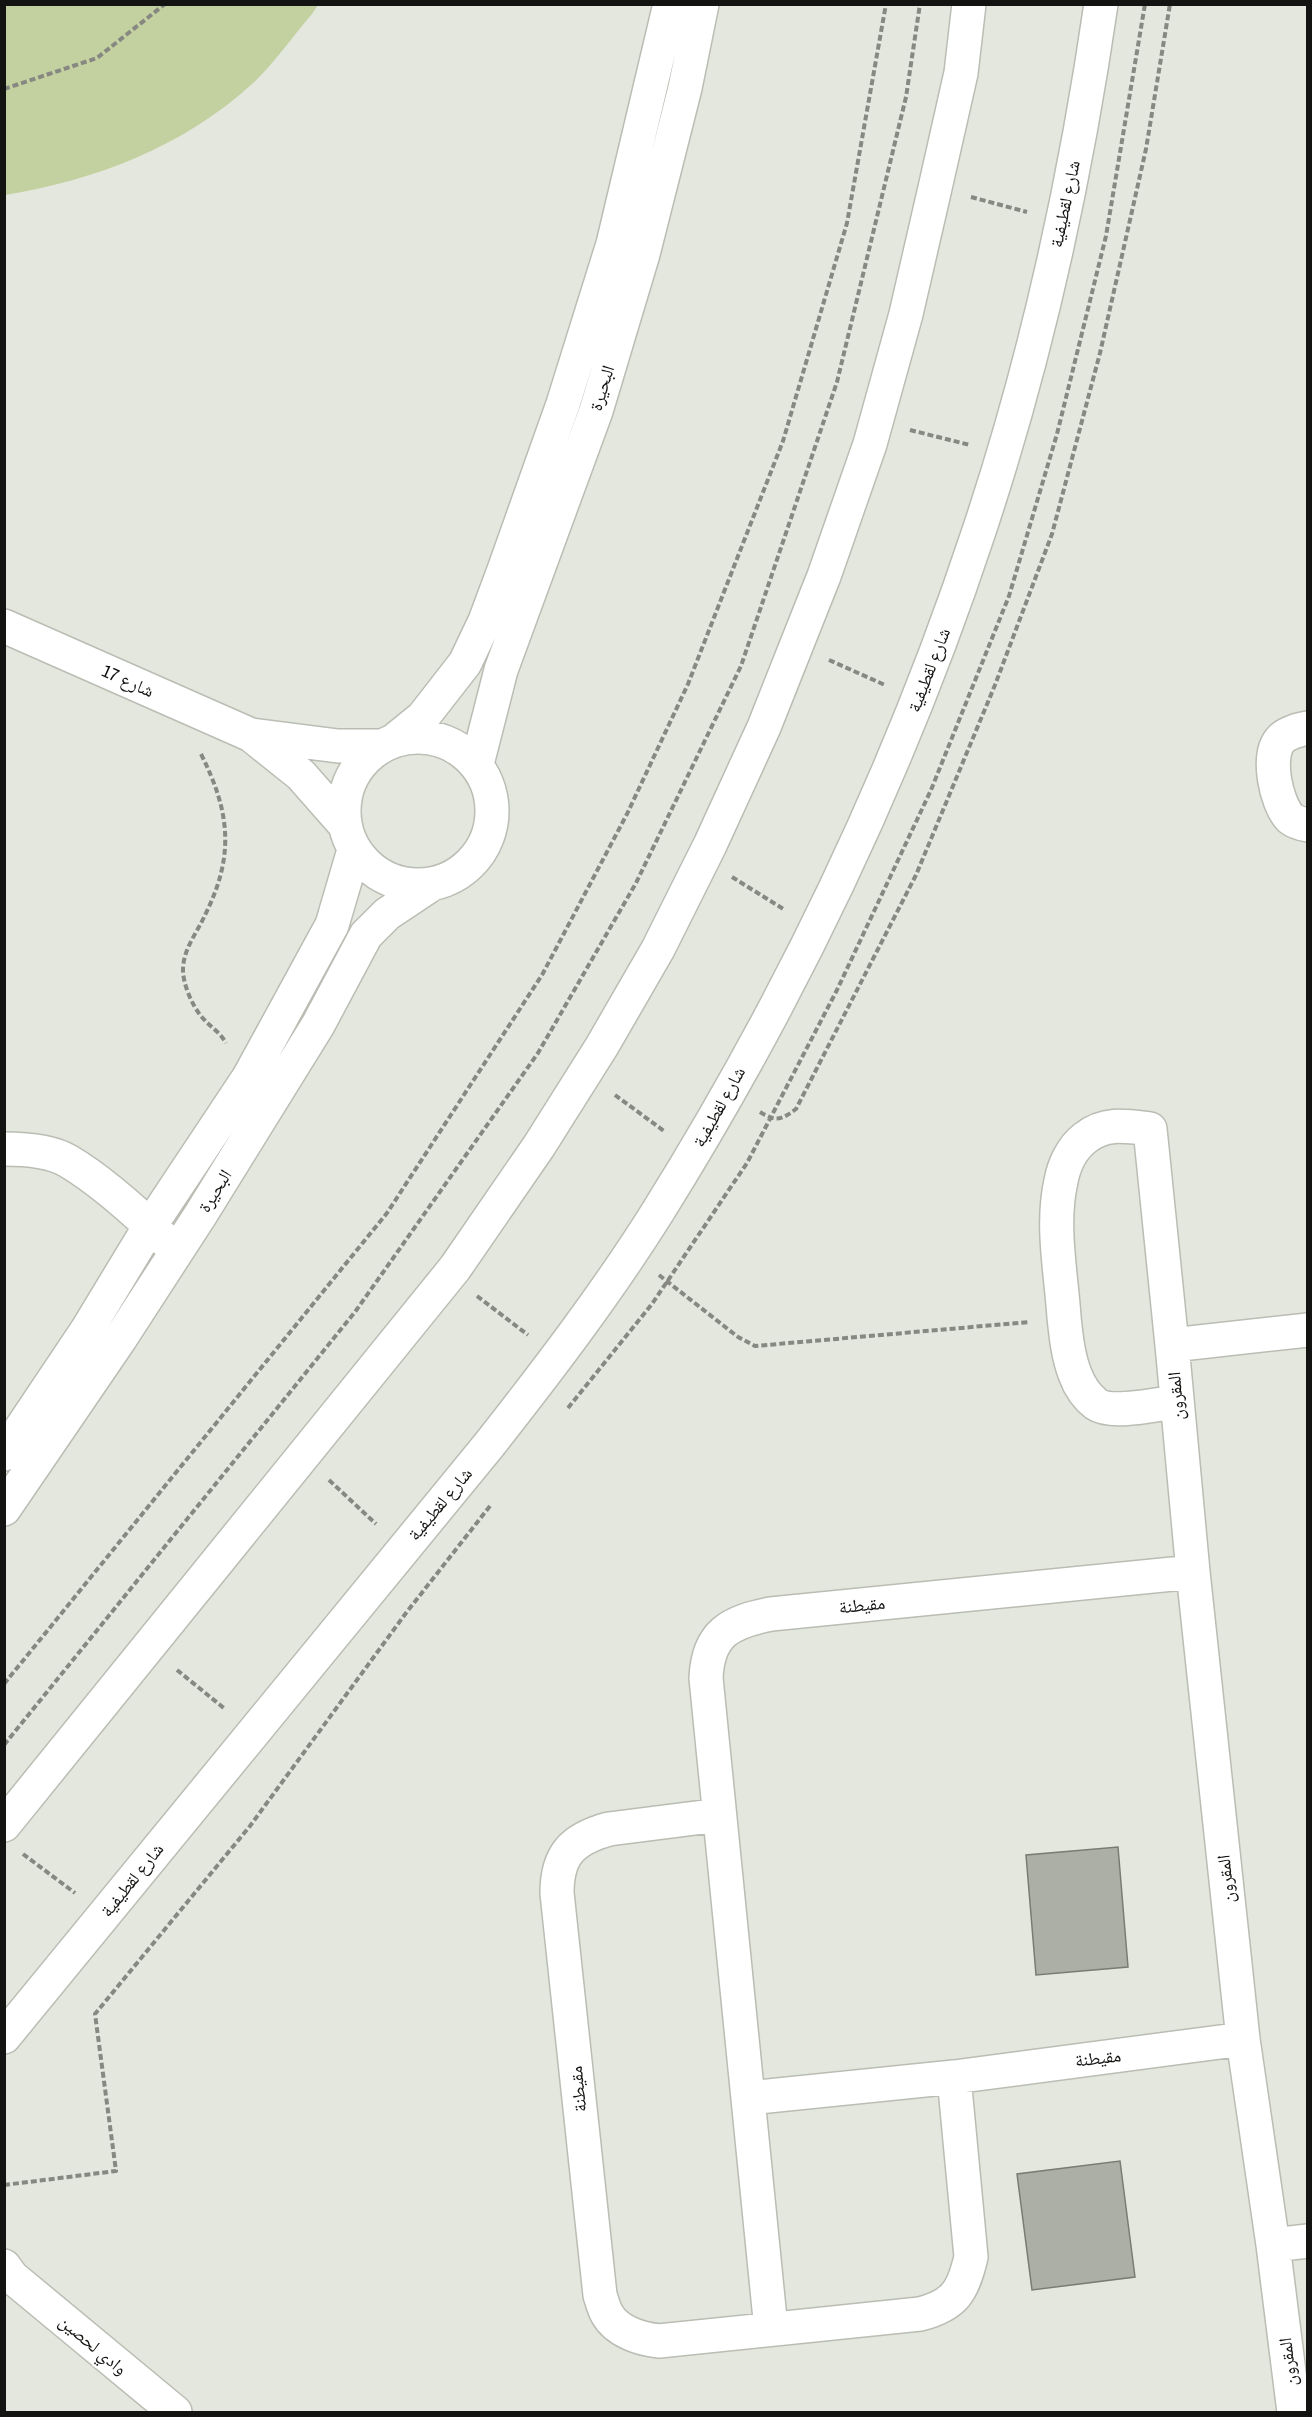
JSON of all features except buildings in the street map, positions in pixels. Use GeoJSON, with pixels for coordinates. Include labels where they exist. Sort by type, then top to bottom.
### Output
{"type":"FeatureCollection","features":[{"type":"Feature","properties":{"kind":"street","name":"البحيرة"},"geometry":{"type":"LineString","coordinates":[[388,742],[423,717],[465,663],[485,621],[563,404],[613,244],[670,4]]}},
{"type":"Feature","properties":{"kind":"street","name":"البحيرة"},"geometry":{"type":"LineString","coordinates":[[477,765],[501,670],[568,489],[610,364],[643,254],[685,88],[702,4]]}},
{"type":"Feature","properties":{"kind":"street"},"geometry":{"type":"LineString","coordinates":[[9,1836],[149,1647],[449,1275],[539,1146],[658,950],[764,727],[824,576],[876,421],[906,314],[961,74],[969,4]]}},
{"type":"Feature","properties":{"kind":"street","name":"شارع لقطيفية"},"geometry":{"type":"LineString","coordinates":[[4,2037],[404,1549],[557,1358],[632,1251],[728,1095],[816,929],[919,699],[980,530],[1032,354],[1071,182],[1101,4]]}},
{"type":"Feature","properties":{"kind":"street"},"geometry":{"type":"LineString","coordinates":[[578,357],[610,364]]}},
{"type":"Feature","properties":{"kind":"street","name":"شارع 17"},"geometry":{"type":"LineString","coordinates":[[4,626],[251,735],[301,775],[350,838]]}},
{"type":"Feature","properties":{"kind":"street"},"geometry":{"type":"LineString","coordinates":[[1308,728],[1295,730],[1280,739],[1273,759],[1278,796],[1290,818],[1308,825]]}},
{"type":"Feature","properties":{"kind":"street","name":"شارع 17"},"geometry":{"type":"LineString","coordinates":[[251,735],[338,746],[388,742]]}},
{"type":"Feature","properties":{"kind":"street"},"geometry":{"type":"LineString","coordinates":[[414,736],[432,737],[449,742],[477,765],[487,781],[492,800],[492,819],[479,854],[466,868],[449,878],[432,884],[414,886],[396,882],[372,869],[350,838],[343,807],[354,771],[366,757],[388,742],[414,736]]}},
{"type":"Feature","properties":{"kind":"street","name":"البحيرة"},"geometry":{"type":"LineString","coordinates":[[4,1454],[87,1330],[150,1226],[249,1077],[332,925],[350,838]]}},
{"type":"Feature","properties":{"kind":"street","name":"البحيرة"},"geometry":{"type":"LineString","coordinates":[[4,1509],[120,1339],[176,1251],[318,1025],[366,935],[395,908],[432,884]]}},
{"type":"Feature","properties":{"kind":"street","name":"المقرون"},"geometry":{"type":"LineString","coordinates":[[1065,1318],[1059,1275],[1058,1227],[1060,1182],[1068,1158],[1083,1138],[1103,1127],[1125,1125],[1150,1129],[1193,1572],[1243,2039],[1273,2245],[1294,2412]]}},
{"type":"Feature","properties":{"kind":"street"},"geometry":{"type":"LineString","coordinates":[[4,1149],[27,1149],[67,1160],[150,1226],[176,1251]]}},
{"type":"Feature","properties":{"kind":"street"},"geometry":{"type":"LineString","coordinates":[[1065,1318],[1067,1346],[1075,1374],[1089,1397],[1097,1405],[1113,1409],[1176,1402]]}},
{"type":"Feature","properties":{"kind":"street","name":"المقرون"},"geometry":{"type":"LineString","coordinates":[[1172,1345],[1308,1330]]}},
{"type":"Feature","properties":{"kind":"street","name":"مقيطنة"},"geometry":{"type":"LineString","coordinates":[[771,2329],[706,1678],[707,1659],[712,1645],[724,1631],[736,1623],[771,1614],[1193,1572]]}},
{"type":"Feature","properties":{"kind":"street","name":"مقيطنة"},"geometry":{"type":"LineString","coordinates":[[719,1815],[609,1829],[582,1838],[566,1853],[557,1872],[557,1893],[600,2295],[608,2315],[620,2327],[634,2335],[659,2341],[920,2314],[937,2310],[954,2298],[965,2283],[971,2257],[954,2077]]}},
{"type":"Feature","properties":{"kind":"street","name":"مقيطنة"},"geometry":{"type":"LineString","coordinates":[[748,2098],[954,2077],[1243,2039]]}},
{"type":"Feature","properties":{"kind":"street"},"geometry":{"type":"LineString","coordinates":[[1273,2245],[1308,2241]]}},
{"type":"Feature","properties":{"kind":"street","name":"وادي لحصين"},"geometry":{"type":"LineString","coordinates":[[7,2273],[175,2412]]}},
{"type":"Feature","properties":{"kind":"path"},"geometry":{"type":"LineString","coordinates":[[4,89],[97,58],[165,4]]}},
{"type":"Feature","properties":{"kind":"path"},"geometry":{"type":"LineString","coordinates":[[4,1684],[387,1213],[542,975],[627,814],[688,684],[783,441],[847,223],[886,4]]}},
{"type":"Feature","properties":{"kind":"path"},"geometry":{"type":"LineString","coordinates":[[4,1745],[356,1312],[538,1053],[636,883],[741,666],[837,382],[906,97],[920,4]]}},
{"type":"Feature","properties":{"kind":"path"},"geometry":{"type":"LineString","coordinates":[[728,1095],[770,1119],[783,1119],[796,1109],[916,875],[995,685],[1052,534],[1100,353],[1146,149],[1170,4]]}},
{"type":"Feature","properties":{"kind":"path"},"geometry":{"type":"LineString","coordinates":[[935,188],[1062,220]]}},
{"type":"Feature","properties":{"kind":"path"},"geometry":{"type":"LineString","coordinates":[[876,421],[1002,453]]}},
{"type":"Feature","properties":{"kind":"path"},"geometry":{"type":"LineString","coordinates":[[797,645],[919,699]]}},
{"type":"Feature","properties":{"kind":"path"},"geometry":{"type":"LineString","coordinates":[[195,748],[201,754],[219,793],[227,843],[216,890],[205,917],[189,944],[183,970],[191,998],[201,1016],[223,1038],[228,1047]]}},
{"type":"Feature","properties":{"kind":"path"},"geometry":{"type":"LineString","coordinates":[[703,859],[816,929]]}},
{"type":"Feature","properties":{"kind":"path"},"geometry":{"type":"LineString","coordinates":[[585,1073],[693,1153]]}},
{"type":"Feature","properties":{"kind":"path"},"geometry":{"type":"LineString","coordinates":[[632,1251],[667,1282],[738,1337],[755,1346],[1065,1318]]}},
{"type":"Feature","properties":{"kind":"path"},"geometry":{"type":"LineString","coordinates":[[449,1275],[557,1358]]}},
{"type":"Feature","properties":{"kind":"path"},"geometry":{"type":"LineString","coordinates":[[304,1456],[404,1549]]}},
{"type":"Feature","properties":{"kind":"path"},"geometry":{"type":"LineString","coordinates":[[149,1647],[253,1732]]}},
{"type":"Feature","properties":{"kind":"path"},"geometry":{"type":"LineString","coordinates":[[9,1836],[104,1915]]}},
{"type":"Feature","properties":{"kind":"green space"},"geometry":{"type":"Polygon","coordinates":[[[5,4],[318,5],[283,50],[252,84],[197,126],[137,158],[105,170],[39,189],[5,195],[5,4]]]}}]}
